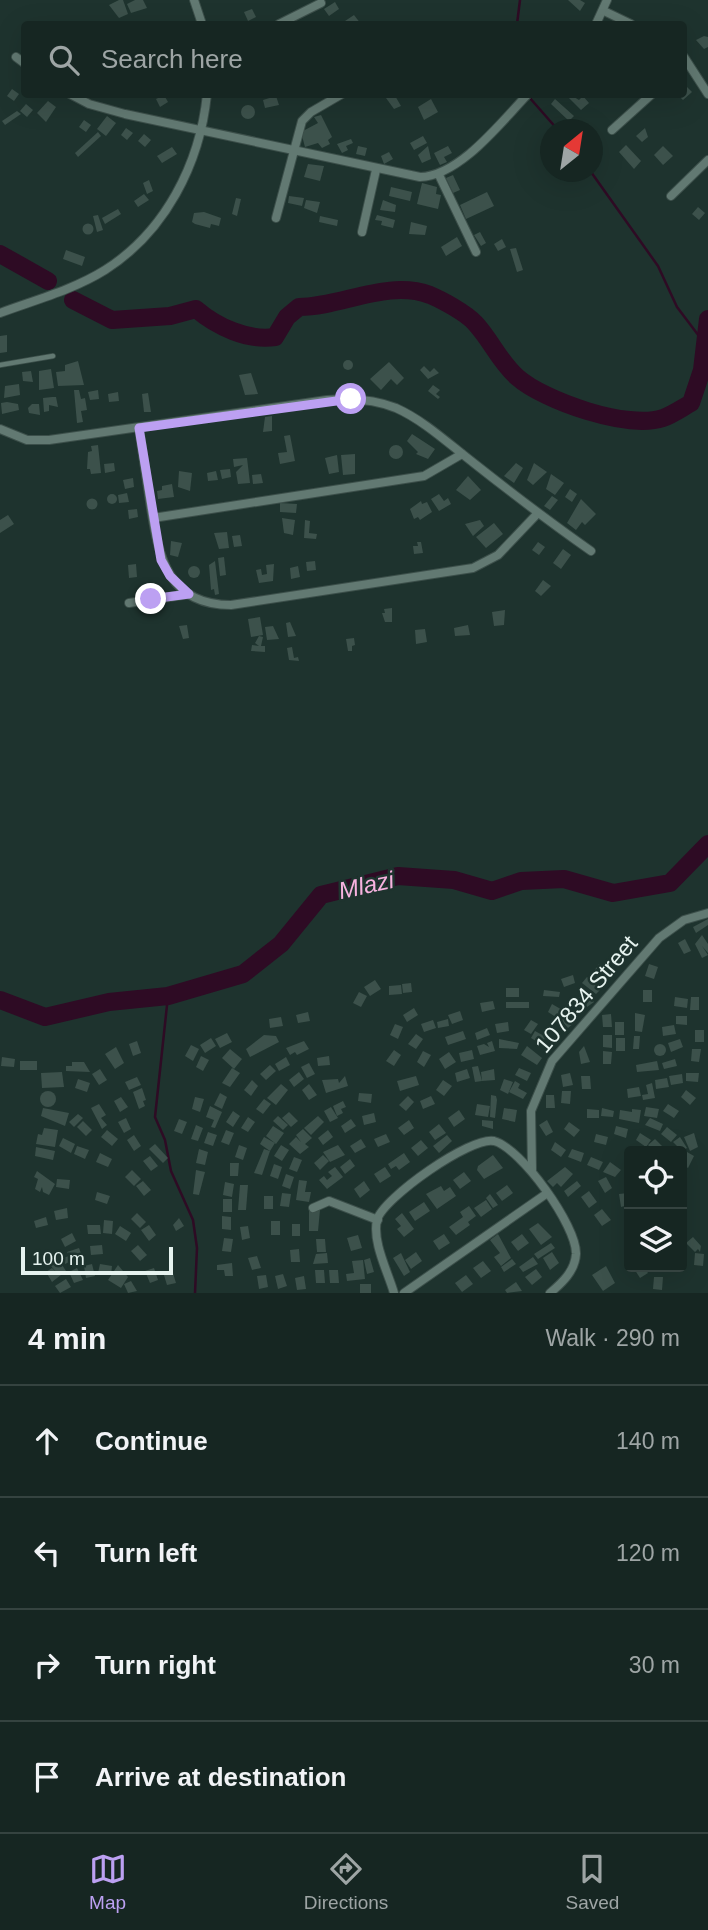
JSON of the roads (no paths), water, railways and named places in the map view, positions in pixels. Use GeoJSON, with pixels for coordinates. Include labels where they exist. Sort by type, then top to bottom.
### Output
{"type":"FeatureCollection","features":[{"type":"Feature","properties":{"kind":"street"},"geometry":{"type":"LineString","coordinates":[[194,0],[201,21]]}},
{"type":"Feature","properties":{"kind":"street"},"geometry":{"type":"LineString","coordinates":[[598,21],[607,0]]}},
{"type":"Feature","properties":{"kind":"street"},"geometry":{"type":"LineString","coordinates":[[285,21],[321,3]]}},
{"type":"Feature","properties":{"kind":"street"},"geometry":{"type":"LineString","coordinates":[[604,11],[625,21]]}},
{"type":"Feature","properties":{"kind":"street"},"geometry":{"type":"LineString","coordinates":[[16,57],[21,61]]}},
{"type":"Feature","properties":{"kind":"street"},"geometry":{"type":"LineString","coordinates":[[687,64],[708,94]]}},
{"type":"Feature","properties":{"kind":"street"},"geometry":{"type":"LineString","coordinates":[[79,98],[102,108],[291,152],[420,177],[439,175],[459,162],[524,98]]}},
{"type":"Feature","properties":{"kind":"street"},"geometry":{"type":"LineString","coordinates":[[0,313],[92,277],[135,246],[175,196],[202,131],[206,98]]}},
{"type":"Feature","properties":{"kind":"street"},"geometry":{"type":"LineString","coordinates":[[276,218],[291,152],[305,116],[335,98]]}},
{"type":"Feature","properties":{"kind":"street"},"geometry":{"type":"LineString","coordinates":[[612,130],[648,98]]}},
{"type":"Feature","properties":{"kind":"street"},"geometry":{"type":"LineString","coordinates":[[671,196],[708,160]]}},
{"type":"Feature","properties":{"kind":"street"},"geometry":{"type":"LineString","coordinates":[[362,232],[376,170]]}},
{"type":"Feature","properties":{"kind":"street"},"geometry":{"type":"LineString","coordinates":[[439,175],[476,252]]}},
{"type":"Feature","properties":{"kind":"street"},"geometry":{"type":"LineString","coordinates":[[0,429],[18,438],[37,441],[327,400],[361,399],[399,410],[462,454],[537,514],[591,551]]}},
{"type":"Feature","properties":{"kind":"street"},"geometry":{"type":"LineString","coordinates":[[139,428],[161,560],[170,576],[189,594],[212,603],[231,605],[473,568],[498,555],[537,514]]}},
{"type":"Feature","properties":{"kind":"street"},"geometry":{"type":"LineString","coordinates":[[153,518],[415,478],[435,471],[462,454]]}},
{"type":"Feature","properties":{"kind":"street"},"geometry":{"type":"LineString","coordinates":[[129,603],[189,594]]}},
{"type":"Feature","properties":{"kind":"street","name":"107834 Street"},"geometry":{"type":"LineString","coordinates":[[532,1172],[531,1111],[552,1061],[659,938],[684,920],[708,913]]}},
{"type":"Feature","properties":{"kind":"street"},"geometry":{"type":"LineString","coordinates":[[394,1293],[379,1245],[378,1220],[393,1199],[478,1142],[497,1142],[518,1155],[532,1172],[565,1219],[576,1246],[573,1266],[550,1293]]}},
{"type":"Feature","properties":{"kind":"street"},"geometry":{"type":"LineString","coordinates":[[404,1293],[546,1194]]}},
{"type":"Feature","properties":{"kind":"street"},"geometry":{"type":"LineString","coordinates":[[313,1208],[329,1201],[378,1220]]}},
{"type":"Feature","properties":{"kind":"lane"},"geometry":{"type":"LineString","coordinates":[[0,365],[53,356]]}},
{"type":"Feature","properties":{"kind":"waterway"},"geometry":{"type":"LineString","coordinates":[[517,21],[520,0]]}},
{"type":"Feature","properties":{"kind":"waterway"},"geometry":{"type":"LineString","coordinates":[[530,98],[548,119]]}},
{"type":"Feature","properties":{"kind":"waterway"},"geometry":{"type":"LineString","coordinates":[[598,182],[658,266],[677,307],[705,344]]}},
{"type":"Feature","properties":{"kind":"waterway"},"geometry":{"type":"LineString","coordinates":[[0,254],[48,281]]}},
{"type":"Feature","properties":{"kind":"waterway"},"geometry":{"type":"LineString","coordinates":[[73,300],[112,320],[170,316],[196,309],[213,322],[233,331],[265,338],[275,337],[287,317],[299,307],[381,292],[414,291],[441,300],[471,319],[511,371],[546,395],[609,417],[648,421],[666,417],[691,403],[702,370],[708,319]]}},
{"type":"Feature","properties":{"kind":"waterway","name":"Mlazi"},"geometry":{"type":"LineString","coordinates":[[0,1000],[45,1017],[109,1002],[168,996],[243,974],[281,944],[321,895],[398,876],[454,880],[492,891],[521,881],[564,879],[613,893],[670,883],[708,844]]}},
{"type":"Feature","properties":{"kind":"waterway"},"geometry":{"type":"LineString","coordinates":[[168,996],[155,1117],[165,1140],[171,1171],[193,1220],[197,1248],[195,1293]]}}]}
